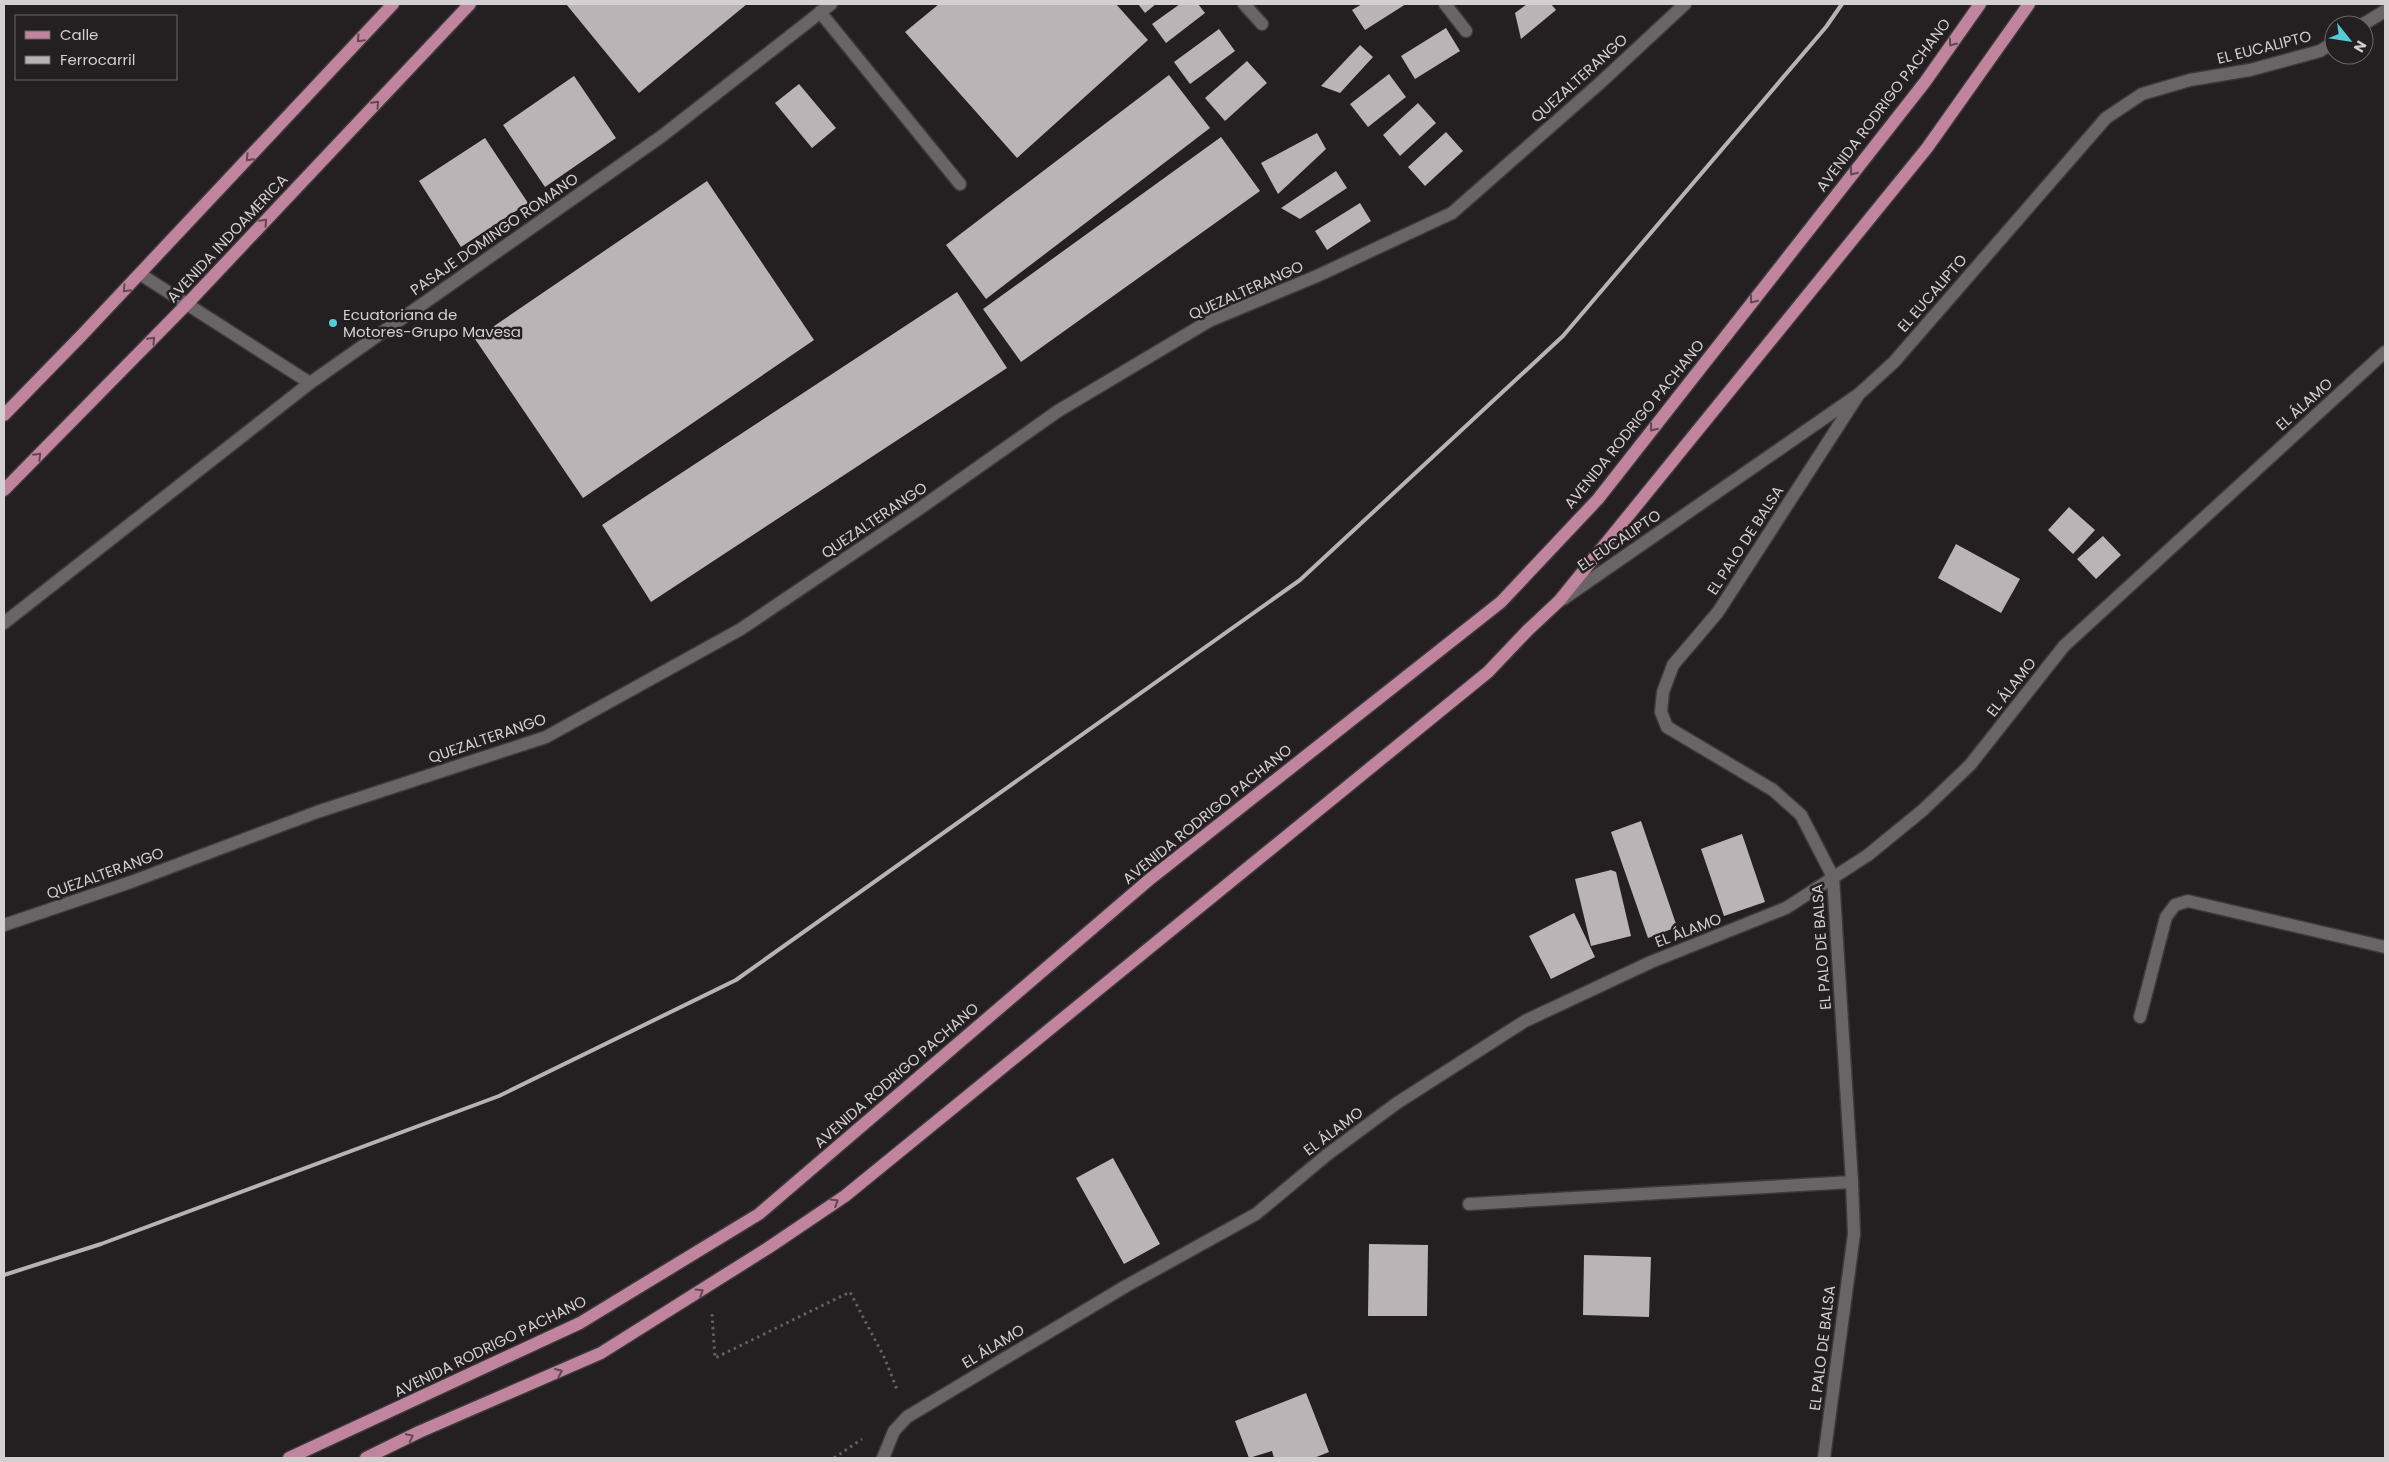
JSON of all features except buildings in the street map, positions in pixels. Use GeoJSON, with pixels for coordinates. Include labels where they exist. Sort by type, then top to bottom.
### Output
{"type":"FeatureCollection","features":[{"type":"Feature","properties":{"kind":"main road"},"geometry":{"type":"LineString","coordinates":[[4,415],[140,274],[393,4]]}},
{"type":"Feature","properties":{"kind":"main road","name":"AVENIDA INDOAMERICA"},"geometry":{"type":"LineString","coordinates":[[4,490],[187,304],[470,4]]}},
{"type":"Feature","properties":{"kind":"main road","name":"AVENIDA RODRIGO PACHANO"},"geometry":{"type":"LineString","coordinates":[[289,1458],[580,1323],[759,1214],[1150,879],[1501,602],[1598,499],[1924,82],[1980,4]]}},
{"type":"Feature","properties":{"kind":"main road"},"geometry":{"type":"LineString","coordinates":[[366,1458],[419,1432],[600,1353],[710,1286],[846,1196],[1382,761],[1488,672],[1559,601],[1927,148],[2028,4]]}},
{"type":"Feature","properties":{"kind":"street","name":"PASAJE DOMINGO ROMANO"},"geometry":{"type":"LineString","coordinates":[[4,623],[310,383],[662,136],[830,4]]}},
{"type":"Feature","properties":{"kind":"street"},"geometry":{"type":"LineString","coordinates":[[1244,4],[1262,24]]}},
{"type":"Feature","properties":{"kind":"street"},"geometry":{"type":"LineString","coordinates":[[1445,4],[1466,31]]}},
{"type":"Feature","properties":{"kind":"street","name":"QUEZALTERANGO"},"geometry":{"type":"LineString","coordinates":[[4,925],[131,882],[317,812],[546,737],[563,728],[742,629],[1058,411],[1209,321],[1317,276],[1452,213],[1600,83],[1685,4]]}},
{"type":"Feature","properties":{"kind":"street"},"geometry":{"type":"LineString","coordinates":[[2374,18],[2385,11]]}},
{"type":"Feature","properties":{"kind":"street"},"geometry":{"type":"LineString","coordinates":[[820,12],[960,184]]}},
{"type":"Feature","properties":{"kind":"street","name":"EL EUCALIPTO"},"geometry":{"type":"LineString","coordinates":[[1559,601],[1859,394],[1894,362],[2106,118],[2142,94],[2190,80],[2250,70],[2324,48]]}},
{"type":"Feature","properties":{"kind":"street"},"geometry":{"type":"LineString","coordinates":[[140,274],[310,383]]}},
{"type":"Feature","properties":{"kind":"street","name":"EL ÁLAMO"},"geometry":{"type":"LineString","coordinates":[[907,1417],[1118,1291],[1256,1214],[1328,1154],[1398,1103],[1524,1021],[1651,962],[1786,908],[1868,855],[1923,810],[1970,765],[2064,646],[2385,352]]}},
{"type":"Feature","properties":{"kind":"street","name":"EL PALO DE BALSA"},"geometry":{"type":"LineString","coordinates":[[1824,1458],[1854,1234],[1833,877],[1801,815],[1773,790],[1667,727],[1661,712],[1663,692],[1673,664],[1718,612],[1859,394]]}},
{"type":"Feature","properties":{"kind":"street"},"geometry":{"type":"LineString","coordinates":[[2140,1017],[2166,917],[2175,905],[2188,901],[2385,947]]}},
{"type":"Feature","properties":{"kind":"street"},"geometry":{"type":"LineString","coordinates":[[1469,1204],[1852,1182]]}},
{"type":"Feature","properties":{"kind":"street"},"geometry":{"type":"LineString","coordinates":[[883,1458],[894,1431],[907,1417]]}},
{"type":"Feature","properties":{"kind":"path"},"geometry":{"type":"LineString","coordinates":[[710,1286],[715,1358],[850,1292],[885,1359],[907,1417]]}},
{"type":"Feature","properties":{"kind":"railway"},"geometry":{"type":"LineString","coordinates":[[4,1275],[101,1244],[499,1096],[736,980],[1300,580],[1563,336],[1826,27],[1842,4]]}},
{"type":"Feature","properties":{"kind":"place","name":"Ecuatoriana de Motores-Grupo Mavesa"},"geometry":{"type":"Point","coordinates":[333,323]}}]}
